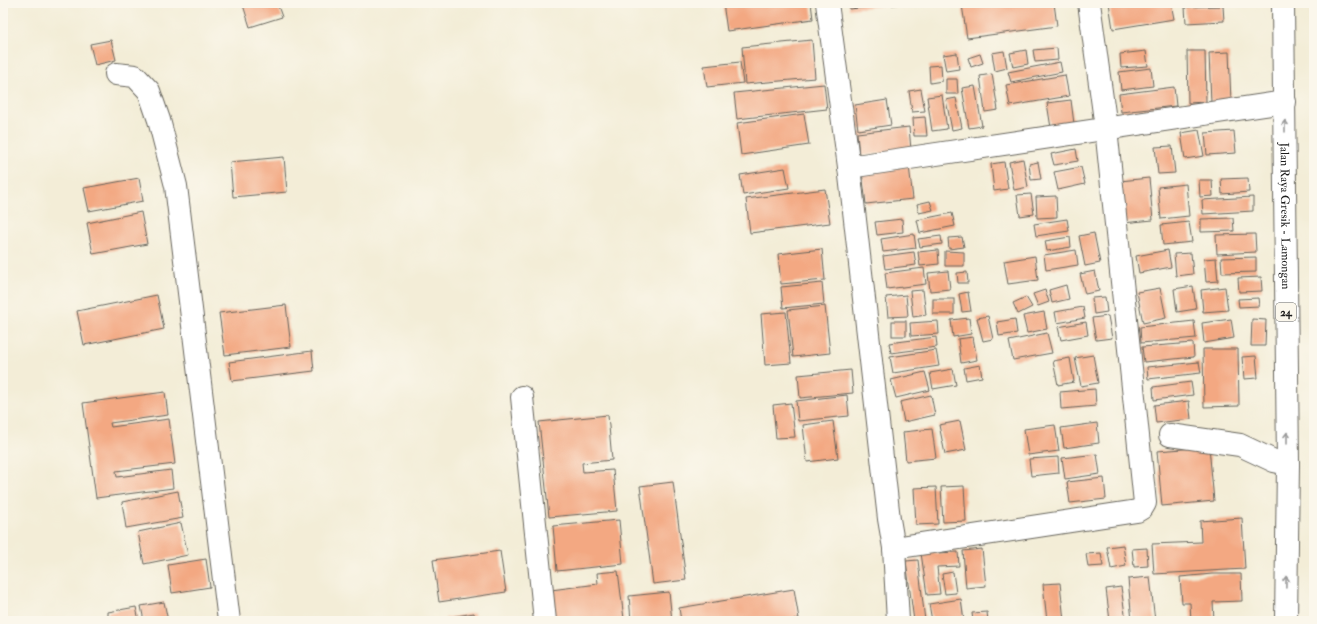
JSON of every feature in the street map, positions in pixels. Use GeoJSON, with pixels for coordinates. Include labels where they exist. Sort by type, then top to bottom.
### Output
{"type":"FeatureCollection","features":[{"type":"Feature","properties":{"kind":"main road"},"geometry":{"type":"LineString","coordinates":[[827,3],[849,167],[889,519],[894,548],[898,621]]}},
{"type":"Feature","properties":{"kind":"main road"},"geometry":{"type":"LineString","coordinates":[[894,548],[1137,511],[1142,508],[1145,503],[1106,128],[1089,3]]}},
{"type":"Feature","properties":{"kind":"main road","name":"Jalan Raya Gresik - Lamongan"},"geometry":{"type":"LineString","coordinates":[[1283,3],[1288,464],[1286,621]]}},
{"type":"Feature","properties":{"kind":"main road"},"geometry":{"type":"LineString","coordinates":[[116,74],[135,76],[149,91],[159,120],[176,186],[229,621]]}},
{"type":"Feature","properties":{"kind":"main road"},"geometry":{"type":"LineString","coordinates":[[849,167],[1285,102]]}},
{"type":"Feature","properties":{"kind":"main road"},"geometry":{"type":"LineString","coordinates":[[522,398],[545,621]]}},
{"type":"Feature","properties":{"kind":"main road"},"geometry":{"type":"LineString","coordinates":[[1170,435],[1240,445],[1274,461],[1288,464]]}},
{"type":"Feature","properties":{"kind":"building"},"geometry":{"type":"Polygon","coordinates":[[[248,3],[277,3],[282,17],[250,27],[243,5],[248,3]]]}},
{"type":"Feature","properties":{"kind":"building"},"geometry":{"type":"Polygon","coordinates":[[[723,3],[811,3],[813,19],[727,31],[723,3]]]}},
{"type":"Feature","properties":{"kind":"building"},"geometry":{"type":"Polygon","coordinates":[[[849,3],[902,3],[903,4],[849,9],[849,3]]]}},
{"type":"Feature","properties":{"kind":"building"},"geometry":{"type":"Polygon","coordinates":[[[978,3],[1054,3],[1057,26],[967,38],[962,5],[978,3]]]}},
{"type":"Feature","properties":{"kind":"building"},"geometry":{"type":"Polygon","coordinates":[[[1109,3],[1171,3],[1174,19],[1113,29],[1109,3]]]}},
{"type":"Feature","properties":{"kind":"building"},"geometry":{"type":"Polygon","coordinates":[[[1223,6],[1224,21],[1186,23],[1185,7],[1223,6]]]}},
{"type":"Feature","properties":{"kind":"building"},"geometry":{"type":"Polygon","coordinates":[[[111,40],[116,60],[95,65],[90,44],[111,40]]]}},
{"type":"Feature","properties":{"kind":"building"},"geometry":{"type":"Polygon","coordinates":[[[812,40],[815,78],[745,84],[742,47],[812,40]]]}},
{"type":"Feature","properties":{"kind":"building"},"geometry":{"type":"Polygon","coordinates":[[[1057,48],[1058,60],[1035,62],[1033,50],[1057,48]]]}},
{"type":"Feature","properties":{"kind":"building"},"geometry":{"type":"Polygon","coordinates":[[[1026,50],[1028,64],[1013,67],[1010,53],[1026,50]]]}},
{"type":"Feature","properties":{"kind":"building"},"geometry":{"type":"Polygon","coordinates":[[[1004,51],[1007,68],[995,71],[992,53],[1004,51]]]}},
{"type":"Feature","properties":{"kind":"building"},"geometry":{"type":"Polygon","coordinates":[[[1146,51],[1148,66],[1121,68],[1120,54],[1146,51]]]}},
{"type":"Feature","properties":{"kind":"building"},"geometry":{"type":"Polygon","coordinates":[[[1187,51],[1205,51],[1206,102],[1188,103],[1187,51]]]}},
{"type":"Feature","properties":{"kind":"building"},"geometry":{"type":"Polygon","coordinates":[[[1229,52],[1231,102],[1211,103],[1209,53],[1229,52]]]}},
{"type":"Feature","properties":{"kind":"building"},"geometry":{"type":"Polygon","coordinates":[[[957,53],[959,69],[946,71],[943,55],[957,53]]]}},
{"type":"Feature","properties":{"kind":"building"},"geometry":{"type":"Polygon","coordinates":[[[980,54],[983,63],[971,67],[968,58],[980,54]]]}},
{"type":"Feature","properties":{"kind":"building"},"geometry":{"type":"Polygon","coordinates":[[[740,62],[743,83],[707,87],[704,66],[740,62]]]}},
{"type":"Feature","properties":{"kind":"building"},"geometry":{"type":"Polygon","coordinates":[[[1060,62],[1062,72],[1011,82],[1008,72],[1060,62]]]}},
{"type":"Feature","properties":{"kind":"building"},"geometry":{"type":"Polygon","coordinates":[[[941,65],[942,81],[930,83],[929,66],[941,65]]]}},
{"type":"Feature","properties":{"kind":"building"},"geometry":{"type":"Polygon","coordinates":[[[1151,68],[1153,86],[1121,90],[1119,72],[1151,68]]]}},
{"type":"Feature","properties":{"kind":"building"},"geometry":{"type":"Polygon","coordinates":[[[992,74],[998,110],[985,112],[980,76],[992,74]]]}},
{"type":"Feature","properties":{"kind":"building"},"geometry":{"type":"Polygon","coordinates":[[[1065,75],[1069,96],[1010,106],[1006,85],[1065,75]]]}},
{"type":"Feature","properties":{"kind":"building"},"geometry":{"type":"Polygon","coordinates":[[[946,79],[957,79],[958,94],[946,94],[946,79]]]}},
{"type":"Feature","properties":{"kind":"building"},"geometry":{"type":"Polygon","coordinates":[[[824,84],[827,109],[737,119],[734,93],[824,84]]]}},
{"type":"Feature","properties":{"kind":"building"},"geometry":{"type":"Polygon","coordinates":[[[975,86],[982,126],[969,128],[962,88],[975,86]]]}},
{"type":"Feature","properties":{"kind":"building"},"geometry":{"type":"Polygon","coordinates":[[[1174,87],[1176,106],[1121,112],[1119,94],[1174,87]]]}},
{"type":"Feature","properties":{"kind":"building"},"geometry":{"type":"Polygon","coordinates":[[[921,89],[925,111],[912,112],[909,91],[921,89]]]}},
{"type":"Feature","properties":{"kind":"building"},"geometry":{"type":"Polygon","coordinates":[[[942,95],[947,129],[932,131],[927,97],[942,95]]]}},
{"type":"Feature","properties":{"kind":"building"},"geometry":{"type":"Polygon","coordinates":[[[956,98],[962,128],[952,130],[946,100],[956,98]]]}},
{"type":"Feature","properties":{"kind":"building"},"geometry":{"type":"Polygon","coordinates":[[[887,100],[891,125],[858,130],[855,105],[887,100]]]}},
{"type":"Feature","properties":{"kind":"building"},"geometry":{"type":"Polygon","coordinates":[[[1071,100],[1074,124],[1051,128],[1047,103],[1071,100]]]}},
{"type":"Feature","properties":{"kind":"building"},"geometry":{"type":"Polygon","coordinates":[[[804,114],[809,145],[741,155],[737,123],[804,114]]]}},
{"type":"Feature","properties":{"kind":"building"},"geometry":{"type":"Polygon","coordinates":[[[925,117],[927,136],[914,136],[913,118],[925,117]]]}},
{"type":"Feature","properties":{"kind":"building"},"geometry":{"type":"Polygon","coordinates":[[[909,127],[911,150],[859,156],[857,133],[909,127]]]}},
{"type":"Feature","properties":{"kind":"building"},"geometry":{"type":"Polygon","coordinates":[[[1199,130],[1204,156],[1185,159],[1181,133],[1199,130]]]}},
{"type":"Feature","properties":{"kind":"building"},"geometry":{"type":"Polygon","coordinates":[[[1234,131],[1236,153],[1207,155],[1205,133],[1234,131]]]}},
{"type":"Feature","properties":{"kind":"building"},"geometry":{"type":"Polygon","coordinates":[[[1172,146],[1175,173],[1158,174],[1155,147],[1172,146]]]}},
{"type":"Feature","properties":{"kind":"building"},"geometry":{"type":"Polygon","coordinates":[[[1076,149],[1078,161],[1054,165],[1051,154],[1076,149]]]}},
{"type":"Feature","properties":{"kind":"building"},"geometry":{"type":"Polygon","coordinates":[[[284,157],[287,192],[233,197],[230,162],[284,157]]]}},
{"type":"Feature","properties":{"kind":"building"},"geometry":{"type":"Polygon","coordinates":[[[1023,159],[1028,187],[1014,190],[1009,162],[1023,159]]]}},
{"type":"Feature","properties":{"kind":"building"},"geometry":{"type":"Polygon","coordinates":[[[1004,162],[1008,189],[994,191],[991,164],[1004,162]]]}},
{"type":"Feature","properties":{"kind":"building"},"geometry":{"type":"Polygon","coordinates":[[[1038,162],[1041,179],[1031,180],[1029,164],[1038,162]]]}},
{"type":"Feature","properties":{"kind":"building"},"geometry":{"type":"Polygon","coordinates":[[[909,166],[913,199],[866,204],[862,172],[909,166]]]}},
{"type":"Feature","properties":{"kind":"building"},"geometry":{"type":"Polygon","coordinates":[[[1081,167],[1085,184],[1058,190],[1054,172],[1081,167]]]}},
{"type":"Feature","properties":{"kind":"building"},"geometry":{"type":"Polygon","coordinates":[[[785,168],[789,188],[743,195],[740,175],[785,168]]]}},
{"type":"Feature","properties":{"kind":"building"},"geometry":{"type":"Polygon","coordinates":[[[139,178],[143,201],[89,211],[84,188],[139,178]]]}},
{"type":"Feature","properties":{"kind":"building"},"geometry":{"type":"Polygon","coordinates":[[[1149,178],[1153,220],[1123,223],[1120,181],[1149,178]]]}},
{"type":"Feature","properties":{"kind":"building"},"geometry":{"type":"Polygon","coordinates":[[[1248,178],[1249,192],[1222,194],[1221,179],[1248,178]]]}},
{"type":"Feature","properties":{"kind":"building"},"geometry":{"type":"Polygon","coordinates":[[[1199,180],[1212,180],[1213,196],[1200,197],[1199,180]]]}},
{"type":"Feature","properties":{"kind":"building"},"geometry":{"type":"Polygon","coordinates":[[[1186,184],[1189,216],[1161,219],[1158,187],[1186,184]]]}},
{"type":"Feature","properties":{"kind":"building"},"geometry":{"type":"Polygon","coordinates":[[[825,189],[830,223],[750,233],[746,199],[825,189]]]}},
{"type":"Feature","properties":{"kind":"building"},"geometry":{"type":"Polygon","coordinates":[[[1031,194],[1034,214],[1020,216],[1017,195],[1031,194]]]}},
{"type":"Feature","properties":{"kind":"building"},"geometry":{"type":"Polygon","coordinates":[[[1056,196],[1057,217],[1037,218],[1036,197],[1056,196]]]}},
{"type":"Feature","properties":{"kind":"building"},"geometry":{"type":"Polygon","coordinates":[[[1253,197],[1253,211],[1203,214],[1202,200],[1253,197]]]}},
{"type":"Feature","properties":{"kind":"building"},"geometry":{"type":"Polygon","coordinates":[[[930,201],[933,210],[919,213],[917,204],[930,201]]]}},
{"type":"Feature","properties":{"kind":"building"},"geometry":{"type":"Polygon","coordinates":[[[141,212],[147,244],[93,254],[87,223],[141,212]]]}},
{"type":"Feature","properties":{"kind":"building"},"geometry":{"type":"Polygon","coordinates":[[[952,213],[955,226],[920,233],[917,220],[952,213]]]}},
{"type":"Feature","properties":{"kind":"building"},"geometry":{"type":"Polygon","coordinates":[[[1233,218],[1234,231],[1201,232],[1201,219],[1233,218]]]}},
{"type":"Feature","properties":{"kind":"building"},"geometry":{"type":"Polygon","coordinates":[[[902,219],[903,232],[877,235],[875,222],[902,219]]]}},
{"type":"Feature","properties":{"kind":"building"},"geometry":{"type":"Polygon","coordinates":[[[1067,219],[1069,231],[1036,236],[1034,224],[1067,219]]]}},
{"type":"Feature","properties":{"kind":"building"},"geometry":{"type":"Polygon","coordinates":[[[1189,222],[1192,242],[1163,245],[1161,225],[1189,222]]]}},
{"type":"Feature","properties":{"kind":"building"},"geometry":{"type":"Polygon","coordinates":[[[1094,233],[1100,263],[1085,266],[1079,236],[1094,233]]]}},
{"type":"Feature","properties":{"kind":"building"},"geometry":{"type":"Polygon","coordinates":[[[914,234],[916,248],[883,252],[881,239],[914,234]]]}},
{"type":"Feature","properties":{"kind":"building"},"geometry":{"type":"Polygon","coordinates":[[[1255,234],[1256,252],[1217,254],[1216,235],[1255,234]]]}},
{"type":"Feature","properties":{"kind":"building"},"geometry":{"type":"Polygon","coordinates":[[[941,236],[942,244],[920,247],[918,239],[941,236]]]}},
{"type":"Feature","properties":{"kind":"building"},"geometry":{"type":"Polygon","coordinates":[[[962,237],[964,247],[949,249],[948,238],[962,237]]]}},
{"type":"Feature","properties":{"kind":"building"},"geometry":{"type":"Polygon","coordinates":[[[1070,237],[1071,247],[1047,251],[1045,241],[1070,237]]]}},
{"type":"Feature","properties":{"kind":"building"},"geometry":{"type":"Polygon","coordinates":[[[822,249],[825,280],[781,284],[778,254],[822,249]]]}},
{"type":"Feature","properties":{"kind":"building"},"geometry":{"type":"Polygon","coordinates":[[[938,250],[939,264],[920,266],[918,252],[938,250]]]}},
{"type":"Feature","properties":{"kind":"building"},"geometry":{"type":"Polygon","coordinates":[[[1076,250],[1078,265],[1046,270],[1044,255],[1076,250]]]}},
{"type":"Feature","properties":{"kind":"building"},"geometry":{"type":"Polygon","coordinates":[[[1168,250],[1171,267],[1139,273],[1136,256],[1168,250]]]}},
{"type":"Feature","properties":{"kind":"building"},"geometry":{"type":"Polygon","coordinates":[[[945,251],[964,252],[964,266],[945,266],[945,251]]]}},
{"type":"Feature","properties":{"kind":"building"},"geometry":{"type":"Polygon","coordinates":[[[914,252],[916,265],[885,269],[883,256],[914,252]]]}},
{"type":"Feature","properties":{"kind":"building"},"geometry":{"type":"Polygon","coordinates":[[[1191,253],[1193,274],[1176,276],[1174,254],[1191,253]]]}},
{"type":"Feature","properties":{"kind":"building"},"geometry":{"type":"Polygon","coordinates":[[[1035,256],[1038,280],[1008,284],[1004,261],[1035,256]]]}},
{"type":"Feature","properties":{"kind":"building"},"geometry":{"type":"Polygon","coordinates":[[[1256,257],[1256,272],[1222,273],[1221,258],[1256,257]]]}},
{"type":"Feature","properties":{"kind":"building"},"geometry":{"type":"Polygon","coordinates":[[[1216,258],[1218,281],[1206,282],[1204,259],[1216,258]]]}},
{"type":"Feature","properties":{"kind":"building"},"geometry":{"type":"Polygon","coordinates":[[[924,268],[926,284],[887,289],[885,273],[924,268]]]}},
{"type":"Feature","properties":{"kind":"building"},"geometry":{"type":"Polygon","coordinates":[[[948,271],[950,289],[930,291],[928,273],[948,271]]]}},
{"type":"Feature","properties":{"kind":"building"},"geometry":{"type":"Polygon","coordinates":[[[1095,271],[1099,291],[1085,294],[1080,274],[1095,271]]]}},
{"type":"Feature","properties":{"kind":"building"},"geometry":{"type":"Polygon","coordinates":[[[967,272],[968,283],[958,283],[957,273],[967,272]]]}},
{"type":"Feature","properties":{"kind":"building"},"geometry":{"type":"Polygon","coordinates":[[[1261,277],[1262,291],[1239,292],[1238,278],[1261,277]]]}},
{"type":"Feature","properties":{"kind":"building"},"geometry":{"type":"Polygon","coordinates":[[[822,283],[824,304],[783,308],[781,287],[822,283]]]}},
{"type":"Feature","properties":{"kind":"building"},"geometry":{"type":"Polygon","coordinates":[[[1066,285],[1069,299],[1052,303],[1049,290],[1066,285]]]}},
{"type":"Feature","properties":{"kind":"building"},"geometry":{"type":"Polygon","coordinates":[[[1193,286],[1196,309],[1177,312],[1174,289],[1193,286]]]}},
{"type":"Feature","properties":{"kind":"building"},"geometry":{"type":"Polygon","coordinates":[[[1225,287],[1228,310],[1203,312],[1201,290],[1225,287]]]}},
{"type":"Feature","properties":{"kind":"building"},"geometry":{"type":"Polygon","coordinates":[[[1160,288],[1166,318],[1143,323],[1137,292],[1160,288]]]}},
{"type":"Feature","properties":{"kind":"building"},"geometry":{"type":"Polygon","coordinates":[[[923,290],[926,315],[913,317],[910,291],[923,290]]]}},
{"type":"Feature","properties":{"kind":"building"},"geometry":{"type":"Polygon","coordinates":[[[1045,290],[1049,302],[1038,306],[1033,294],[1045,290]]]}},
{"type":"Feature","properties":{"kind":"building"},"geometry":{"type":"Polygon","coordinates":[[[968,292],[971,311],[962,312],[959,294],[968,292]]]}},
{"type":"Feature","properties":{"kind":"building"},"geometry":{"type":"Polygon","coordinates":[[[157,295],[164,329],[84,345],[77,311],[157,295]]]}},
{"type":"Feature","properties":{"kind":"building"},"geometry":{"type":"Polygon","coordinates":[[[906,295],[908,316],[888,317],[886,297],[906,295]]]}},
{"type":"Feature","properties":{"kind":"building"},"geometry":{"type":"Polygon","coordinates":[[[1026,297],[1032,307],[1018,314],[1013,303],[1026,297]]]}},
{"type":"Feature","properties":{"kind":"building"},"geometry":{"type":"Polygon","coordinates":[[[1105,297],[1107,312],[1094,314],[1092,298],[1105,297]]]}},
{"type":"Feature","properties":{"kind":"building"},"geometry":{"type":"Polygon","coordinates":[[[1258,298],[1259,306],[1239,307],[1238,299],[1258,298]]]}},
{"type":"Feature","properties":{"kind":"building"},"geometry":{"type":"Polygon","coordinates":[[[933,299],[954,299],[954,314],[933,314],[933,299]]]}},
{"type":"Feature","properties":{"kind":"building"},"geometry":{"type":"Polygon","coordinates":[[[286,305],[291,347],[225,355],[219,313],[286,305]]]}},
{"type":"Feature","properties":{"kind":"building"},"geometry":{"type":"Polygon","coordinates":[[[825,306],[830,353],[793,357],[788,310],[825,306]]]}},
{"type":"Feature","properties":{"kind":"building"},"geometry":{"type":"Polygon","coordinates":[[[1083,307],[1085,318],[1057,323],[1055,312],[1083,307]]]}},
{"type":"Feature","properties":{"kind":"building"},"geometry":{"type":"Polygon","coordinates":[[[786,312],[791,363],[765,365],[761,314],[786,312]]]}},
{"type":"Feature","properties":{"kind":"building"},"geometry":{"type":"Polygon","coordinates":[[[1044,312],[1047,329],[1027,333],[1023,316],[1044,312]]]}},
{"type":"Feature","properties":{"kind":"building"},"geometry":{"type":"Polygon","coordinates":[[[988,316],[993,339],[983,341],[977,318],[988,316]]]}},
{"type":"Feature","properties":{"kind":"building"},"geometry":{"type":"Polygon","coordinates":[[[1108,316],[1112,338],[1096,340],[1092,318],[1108,316]]]}},
{"type":"Feature","properties":{"kind":"building"},"geometry":{"type":"Polygon","coordinates":[[[969,318],[971,334],[953,337],[951,320],[969,318]]]}},
{"type":"Feature","properties":{"kind":"building"},"geometry":{"type":"Polygon","coordinates":[[[1015,319],[1017,333],[999,336],[997,322],[1015,319]]]}},
{"type":"Feature","properties":{"kind":"building"},"geometry":{"type":"Polygon","coordinates":[[[1231,319],[1234,338],[1204,343],[1202,323],[1231,319]]]}},
{"type":"Feature","properties":{"kind":"building"},"geometry":{"type":"Polygon","coordinates":[[[1252,319],[1266,320],[1265,346],[1251,346],[1252,319]]]}},
{"type":"Feature","properties":{"kind":"building"},"geometry":{"type":"Polygon","coordinates":[[[892,321],[906,321],[906,336],[892,336],[892,321]]]}},
{"type":"Feature","properties":{"kind":"building"},"geometry":{"type":"Polygon","coordinates":[[[938,321],[939,334],[911,336],[910,323],[938,321]]]}},
{"type":"Feature","properties":{"kind":"building"},"geometry":{"type":"Polygon","coordinates":[[[1194,321],[1196,338],[1141,343],[1140,327],[1194,321]]]}},
{"type":"Feature","properties":{"kind":"building"},"geometry":{"type":"Polygon","coordinates":[[[1086,322],[1088,335],[1061,340],[1058,327],[1086,322]]]}},
{"type":"Feature","properties":{"kind":"building"},"geometry":{"type":"Polygon","coordinates":[[[1047,333],[1052,353],[1013,360],[1009,341],[1047,333]]]}},
{"type":"Feature","properties":{"kind":"building"},"geometry":{"type":"Polygon","coordinates":[[[936,337],[937,347],[891,353],[889,343],[936,337]]]}},
{"type":"Feature","properties":{"kind":"building"},"geometry":{"type":"Polygon","coordinates":[[[973,337],[977,360],[961,363],[958,339],[973,337]]]}},
{"type":"Feature","properties":{"kind":"building"},"geometry":{"type":"Polygon","coordinates":[[[1193,343],[1194,357],[1144,362],[1142,347],[1193,343]]]}},
{"type":"Feature","properties":{"kind":"building"},"geometry":{"type":"Polygon","coordinates":[[[1203,349],[1238,349],[1239,406],[1204,407],[1203,349]]]}},
{"type":"Feature","properties":{"kind":"building"},"geometry":{"type":"Polygon","coordinates":[[[936,350],[939,366],[893,373],[890,357],[936,350]]]}},
{"type":"Feature","properties":{"kind":"building"},"geometry":{"type":"Polygon","coordinates":[[[312,351],[314,371],[232,381],[229,362],[312,351]]]}},
{"type":"Feature","properties":{"kind":"building"},"geometry":{"type":"Polygon","coordinates":[[[1093,355],[1098,383],[1081,386],[1075,358],[1093,355]]]}},
{"type":"Feature","properties":{"kind":"building"},"geometry":{"type":"Polygon","coordinates":[[[1256,356],[1258,378],[1244,379],[1242,357],[1256,356]]]}},
{"type":"Feature","properties":{"kind":"building"},"geometry":{"type":"Polygon","coordinates":[[[1070,358],[1074,382],[1058,385],[1053,361],[1070,358]]]}},
{"type":"Feature","properties":{"kind":"building"},"geometry":{"type":"Polygon","coordinates":[[[1199,362],[1201,373],[1148,379],[1147,367],[1199,362]]]}},
{"type":"Feature","properties":{"kind":"building"},"geometry":{"type":"Polygon","coordinates":[[[980,365],[982,377],[966,380],[964,368],[980,365]]]}},
{"type":"Feature","properties":{"kind":"building"},"geometry":{"type":"Polygon","coordinates":[[[953,369],[956,385],[933,389],[930,373],[953,369]]]}},
{"type":"Feature","properties":{"kind":"building"},"geometry":{"type":"Polygon","coordinates":[[[851,370],[853,393],[800,398],[798,375],[851,370]]]}},
{"type":"Feature","properties":{"kind":"building"},"geometry":{"type":"Polygon","coordinates":[[[925,372],[930,390],[896,398],[891,380],[925,372]]]}},
{"type":"Feature","properties":{"kind":"building"},"geometry":{"type":"Polygon","coordinates":[[[1191,382],[1193,395],[1154,400],[1153,387],[1191,382]]]}},
{"type":"Feature","properties":{"kind":"building"},"geometry":{"type":"Polygon","coordinates":[[[1095,389],[1096,406],[1061,409],[1060,392],[1095,389]]]}},
{"type":"Feature","properties":{"kind":"building"},"geometry":{"type":"Polygon","coordinates":[[[165,392],[168,415],[110,423],[111,427],[169,419],[175,464],[116,471],[117,477],[171,470],[173,488],[96,498],[83,403],[165,392]]]}},
{"type":"Feature","properties":{"kind":"building"},"geometry":{"type":"Polygon","coordinates":[[[847,395],[849,416],[798,421],[796,401],[847,395]]]}},
{"type":"Feature","properties":{"kind":"building"},"geometry":{"type":"Polygon","coordinates":[[[931,395],[935,415],[904,422],[900,402],[931,395]]]}},
{"type":"Feature","properties":{"kind":"building"},"geometry":{"type":"Polygon","coordinates":[[[1189,401],[1191,419],[1156,423],[1154,405],[1189,401]]]}},
{"type":"Feature","properties":{"kind":"building"},"geometry":{"type":"Polygon","coordinates":[[[791,403],[795,437],[776,438],[773,405],[791,403]]]}},
{"type":"Feature","properties":{"kind":"building"},"geometry":{"type":"Polygon","coordinates":[[[608,415],[612,460],[582,463],[583,472],[613,470],[617,511],[549,517],[539,422],[608,415]]]}},
{"type":"Feature","properties":{"kind":"building"},"geometry":{"type":"Polygon","coordinates":[[[833,421],[838,458],[807,462],[803,425],[833,421]]]}},
{"type":"Feature","properties":{"kind":"building"},"geometry":{"type":"Polygon","coordinates":[[[960,421],[966,450],[945,454],[939,425],[960,421]]]}},
{"type":"Feature","properties":{"kind":"building"},"geometry":{"type":"Polygon","coordinates":[[[1097,423],[1099,443],[1064,448],[1061,428],[1097,423]]]}},
{"type":"Feature","properties":{"kind":"building"},"geometry":{"type":"Polygon","coordinates":[[[1055,425],[1059,451],[1028,455],[1024,429],[1055,425]]]}},
{"type":"Feature","properties":{"kind":"building"},"geometry":{"type":"Polygon","coordinates":[[[932,429],[936,458],[906,461],[903,432],[932,429]]]}},
{"type":"Feature","properties":{"kind":"building"},"geometry":{"type":"Polygon","coordinates":[[[1209,447],[1214,501],[1162,506],[1157,451],[1209,447]]]}},
{"type":"Feature","properties":{"kind":"building"},"geometry":{"type":"Polygon","coordinates":[[[1097,454],[1100,474],[1065,479],[1062,458],[1097,454]]]}},
{"type":"Feature","properties":{"kind":"building"},"geometry":{"type":"Polygon","coordinates":[[[1058,457],[1059,473],[1031,476],[1029,459],[1058,457]]]}},
{"type":"Feature","properties":{"kind":"building"},"geometry":{"type":"Polygon","coordinates":[[[1104,478],[1106,499],[1070,503],[1067,482],[1104,478]]]}},
{"type":"Feature","properties":{"kind":"building"},"geometry":{"type":"Polygon","coordinates":[[[673,482],[686,580],[653,584],[640,486],[673,482]]]}},
{"type":"Feature","properties":{"kind":"building"},"geometry":{"type":"Polygon","coordinates":[[[964,486],[966,521],[943,522],[941,487],[964,486]]]}},
{"type":"Feature","properties":{"kind":"building"},"geometry":{"type":"Polygon","coordinates":[[[936,487],[938,524],[916,525],[914,488],[936,487]]]}},
{"type":"Feature","properties":{"kind":"building"},"geometry":{"type":"Polygon","coordinates":[[[178,491],[183,518],[126,528],[122,502],[178,491]]]}},
{"type":"Feature","properties":{"kind":"building"},"geometry":{"type":"Polygon","coordinates":[[[1242,518],[1245,569],[1154,574],[1152,544],[1201,542],[1200,521],[1242,518]]]}},
{"type":"Feature","properties":{"kind":"building"},"geometry":{"type":"Polygon","coordinates":[[[619,520],[623,564],[557,571],[553,526],[619,520]]]}},
{"type":"Feature","properties":{"kind":"building"},"geometry":{"type":"Polygon","coordinates":[[[181,523],[188,555],[144,564],[138,532],[181,523]]]}},
{"type":"Feature","properties":{"kind":"building"},"geometry":{"type":"Polygon","coordinates":[[[1123,545],[1126,566],[1111,569],[1107,547],[1123,545]]]}},
{"type":"Feature","properties":{"kind":"building"},"geometry":{"type":"Polygon","coordinates":[[[1147,548],[1148,566],[1134,567],[1132,549],[1147,548]]]}},
{"type":"Feature","properties":{"kind":"building"},"geometry":{"type":"Polygon","coordinates":[[[982,549],[986,586],[966,588],[963,551],[982,549]]]}},
{"type":"Feature","properties":{"kind":"building"},"geometry":{"type":"Polygon","coordinates":[[[500,551],[506,592],[439,602],[433,560],[500,551]]]}},
{"type":"Feature","properties":{"kind":"building"},"geometry":{"type":"Polygon","coordinates":[[[934,551],[935,553],[958,552],[959,566],[937,567],[940,594],[927,595],[921,553],[934,551]]]}},
{"type":"Feature","properties":{"kind":"building"},"geometry":{"type":"Polygon","coordinates":[[[1101,553],[1103,566],[1088,567],[1086,554],[1101,553]]]}},
{"type":"Feature","properties":{"kind":"building"},"geometry":{"type":"Polygon","coordinates":[[[206,559],[210,587],[172,593],[168,565],[206,559]]]}},
{"type":"Feature","properties":{"kind":"building"},"geometry":{"type":"Polygon","coordinates":[[[918,560],[925,621],[914,621],[906,561],[918,560]]]}},
{"type":"Feature","properties":{"kind":"building"},"geometry":{"type":"Polygon","coordinates":[[[618,571],[624,619],[611,621],[554,621],[551,590],[598,584],[597,573],[618,571]]]}},
{"type":"Feature","properties":{"kind":"building"},"geometry":{"type":"Polygon","coordinates":[[[953,572],[956,593],[945,594],[942,574],[953,572]]]}},
{"type":"Feature","properties":{"kind":"building"},"geometry":{"type":"Polygon","coordinates":[[[1212,574],[1241,574],[1242,601],[1213,602],[1214,621],[1191,621],[1190,603],[1182,603],[1180,577],[1212,574]]]}},
{"type":"Feature","properties":{"kind":"building"},"geometry":{"type":"Polygon","coordinates":[[[1150,577],[1155,621],[1132,621],[1128,579],[1150,577]]]}},
{"type":"Feature","properties":{"kind":"building"},"geometry":{"type":"Polygon","coordinates":[[[1060,583],[1064,621],[1047,621],[1043,584],[1060,583]]]}},
{"type":"Feature","properties":{"kind":"building"},"geometry":{"type":"Polygon","coordinates":[[[1121,587],[1126,621],[1110,621],[1106,589],[1121,587]]]}},
{"type":"Feature","properties":{"kind":"building"},"geometry":{"type":"Polygon","coordinates":[[[794,589],[799,619],[786,621],[681,621],[679,608],[794,589]]]}},
{"type":"Feature","properties":{"kind":"building"},"geometry":{"type":"Polygon","coordinates":[[[669,592],[672,621],[631,621],[629,596],[669,592]]]}},
{"type":"Feature","properties":{"kind":"building"},"geometry":{"type":"Polygon","coordinates":[[[961,599],[964,621],[932,621],[929,604],[961,599]]]}},
{"type":"Feature","properties":{"kind":"building"},"geometry":{"type":"Polygon","coordinates":[[[164,602],[168,621],[144,621],[141,606],[164,602]]]}},
{"type":"Feature","properties":{"kind":"building"},"geometry":{"type":"Polygon","coordinates":[[[136,607],[139,621],[97,621],[108,618],[108,612],[136,607]]]}},
{"type":"Feature","properties":{"kind":"building"},"geometry":{"type":"Polygon","coordinates":[[[987,612],[988,621],[973,621],[972,613],[987,612]]]}},
{"type":"Feature","properties":{"kind":"building"},"geometry":{"type":"Polygon","coordinates":[[[474,613],[475,621],[446,621],[445,618],[474,613]]]}}]}
